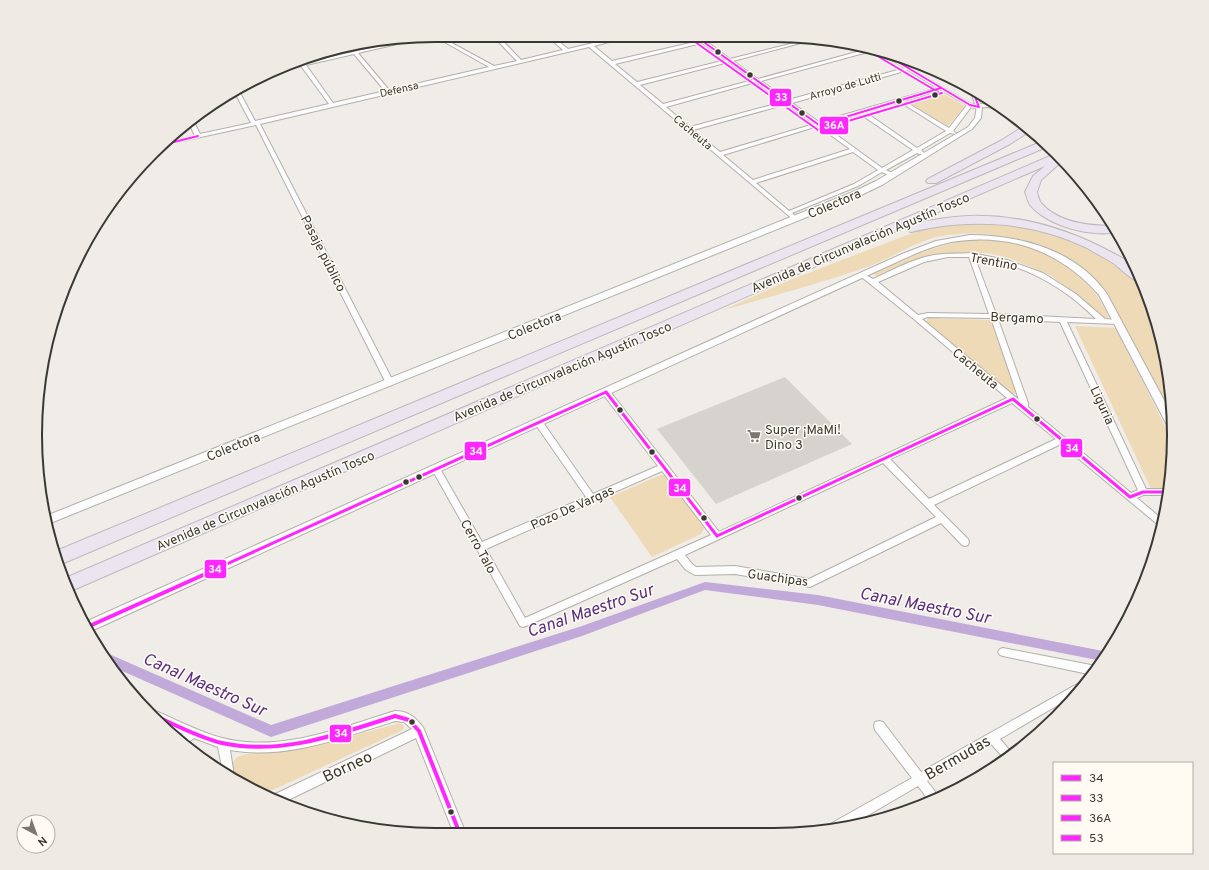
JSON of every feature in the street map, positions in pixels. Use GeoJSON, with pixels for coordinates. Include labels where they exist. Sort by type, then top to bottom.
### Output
{"type":"FeatureCollection","features":[{"type":"Feature","properties":{"kind":"highway"},"geometry":{"type":"LineString","coordinates":[[664,303],[708,279],[899,198],[1006,142],[1023,131]]}},
{"type":"Feature","properties":{"kind":"highway","name":"Avenida de Circunvalación Agustín Tosco"},"geometry":{"type":"LineString","coordinates":[[62,557],[1040,146]]}},
{"type":"Feature","properties":{"kind":"highway","name":"Avenida de Circunvalación Agustín Tosco"},"geometry":{"type":"LineString","coordinates":[[71,583],[1053,158]]}},
{"type":"Feature","properties":{"kind":"highway"},"geometry":{"type":"LineString","coordinates":[[1058,163],[1040,174],[1031,186],[1030,193],[1037,206],[1052,217],[1070,224],[1090,229],[1108,229]]}},
{"type":"Feature","properties":{"kind":"highway"},"geometry":{"type":"LineString","coordinates":[[825,257],[868,245],[906,229],[924,224],[956,220],[980,220],[1025,225],[1071,238],[1110,256],[1130,270]]}},
{"type":"Feature","properties":{"kind":"street"},"geometry":{"type":"LineString","coordinates":[[447,42],[492,67]]}},
{"type":"Feature","properties":{"kind":"street"},"geometry":{"type":"LineString","coordinates":[[501,42],[520,61]]}},
{"type":"Feature","properties":{"kind":"street"},"geometry":{"type":"LineString","coordinates":[[556,42],[566,50]]}},
{"type":"Feature","properties":{"kind":"street","name":"Defensa"},"geometry":{"type":"LineString","coordinates":[[174,142],[603,42]]}},
{"type":"Feature","properties":{"kind":"street"},"geometry":{"type":"LineString","coordinates":[[612,63],[699,42]]}},
{"type":"Feature","properties":{"kind":"street"},"geometry":{"type":"LineString","coordinates":[[704,42],[882,170],[892,175]]}},
{"type":"Feature","properties":{"kind":"street"},"geometry":{"type":"LineString","coordinates":[[636,84],[798,43]]}},
{"type":"Feature","properties":{"kind":"street"},"geometry":{"type":"LineString","coordinates":[[305,65],[392,44]]}},
{"type":"Feature","properties":{"kind":"street","name":"Cacheuta"},"geometry":{"type":"LineString","coordinates":[[590,45],[792,216]]}},
{"type":"Feature","properties":{"kind":"street"},"geometry":{"type":"LineString","coordinates":[[662,106],[862,52]]}},
{"type":"Feature","properties":{"kind":"street"},"geometry":{"type":"LineString","coordinates":[[355,53],[388,92]]}},
{"type":"Feature","properties":{"kind":"street"},"geometry":{"type":"LineString","coordinates":[[896,62],[970,105],[990,107]]}},
{"type":"Feature","properties":{"kind":"street"},"geometry":{"type":"LineString","coordinates":[[303,65],[332,105]]}},
{"type":"Feature","properties":{"kind":"street","name":"Arroyo de Lutti"},"geometry":{"type":"LineString","coordinates":[[690,129],[908,69]]}},
{"type":"Feature","properties":{"kind":"street"},"geometry":{"type":"LineString","coordinates":[[718,154],[941,88]]}},
{"type":"Feature","properties":{"kind":"street","name":"Pasaje público"},"geometry":{"type":"LineString","coordinates":[[239,95],[256,123],[390,383]]}},
{"type":"Feature","properties":{"kind":"street"},"geometry":{"type":"LineString","coordinates":[[975,98],[979,107]]}},
{"type":"Feature","properties":{"kind":"street"},"geometry":{"type":"LineString","coordinates":[[900,100],[957,136]]}},
{"type":"Feature","properties":{"kind":"street"},"geometry":{"type":"LineString","coordinates":[[792,216],[846,190],[950,131],[970,105]]}},
{"type":"Feature","properties":{"kind":"street","name":"Colectora"},"geometry":{"type":"LineString","coordinates":[[51,518],[390,383],[792,216],[856,194],[892,175],[957,136],[976,121],[979,114],[979,107]]}},
{"type":"Feature","properties":{"kind":"street"},"geometry":{"type":"LineString","coordinates":[[861,112],[925,155]]}},
{"type":"Feature","properties":{"kind":"street"},"geometry":{"type":"LineString","coordinates":[[193,125],[198,136]]}},
{"type":"Feature","properties":{"kind":"street"},"geometry":{"type":"LineString","coordinates":[[752,182],[854,150]]}},
{"type":"Feature","properties":{"kind":"street"},"geometry":{"type":"LineString","coordinates":[[91,625],[862,275],[931,245],[950,240],[974,236],[1005,239],[1047,252],[1081,271],[1099,288],[1166,415]]}},
{"type":"Feature","properties":{"kind":"street","name":"Trentino"},"geometry":{"type":"LineString","coordinates":[[873,282],[930,258],[952,255],[1002,260],[1034,270],[1076,297],[1104,321]]}},
{"type":"Feature","properties":{"kind":"street"},"geometry":{"type":"LineString","coordinates":[[971,256],[1015,376],[1024,403],[1024,408]]}},
{"type":"Feature","properties":{"kind":"street","name":"Cacheuta"},"geometry":{"type":"LineString","coordinates":[[862,275],[873,282],[917,318],[1158,520]]}},
{"type":"Feature","properties":{"kind":"street","name":"Bergamo"},"geometry":{"type":"LineString","coordinates":[[917,318],[928,315],[992,316],[1118,322]]}},
{"type":"Feature","properties":{"kind":"street","name":"Liguria"},"geometry":{"type":"LineString","coordinates":[[1062,319],[1143,492]]}},
{"type":"Feature","properties":{"kind":"street"},"geometry":{"type":"LineString","coordinates":[[606,392],[717,536]]}},
{"type":"Feature","properties":{"kind":"street"},"geometry":{"type":"LineString","coordinates":[[679,554],[1013,399]]}},
{"type":"Feature","properties":{"kind":"street"},"geometry":{"type":"LineString","coordinates":[[539,422],[592,498]]}},
{"type":"Feature","properties":{"kind":"street"},"geometry":{"type":"LineString","coordinates":[[928,504],[1061,440]]}},
{"type":"Feature","properties":{"kind":"street"},"geometry":{"type":"LineString","coordinates":[[884,458],[965,542]]}},
{"type":"Feature","properties":{"kind":"street","name":"Pozo De Vargas"},"geometry":{"type":"LineString","coordinates":[[480,547],[664,467]]}},
{"type":"Feature","properties":{"kind":"street","name":"Cerro Talo"},"geometry":{"type":"LineString","coordinates":[[436,469],[523,623],[679,554]]}},
{"type":"Feature","properties":{"kind":"street"},"geometry":{"type":"LineString","coordinates":[[1130,497],[1143,492],[1163,492]]}},
{"type":"Feature","properties":{"kind":"street","name":"Guachipas"},"geometry":{"type":"LineString","coordinates":[[679,554],[689,567],[695,571],[735,570],[810,583],[942,518]]}},
{"type":"Feature","properties":{"kind":"street"},"geometry":{"type":"LineString","coordinates":[[1003,652],[1089,670]]}},
{"type":"Feature","properties":{"kind":"street","name":"Bermudas"},"geometry":{"type":"LineString","coordinates":[[847,821],[1070,693]]}},
{"type":"Feature","properties":{"kind":"street"},"geometry":{"type":"LineString","coordinates":[[165,720],[223,743],[253,747],[288,746],[395,716],[405,716],[412,720],[419,731],[458,828]]}},
{"type":"Feature","properties":{"kind":"street"},"geometry":{"type":"LineString","coordinates":[[879,726],[931,795]]}},
{"type":"Feature","properties":{"kind":"street","name":"Borneo"},"geometry":{"type":"LineString","coordinates":[[282,797],[419,731]]}},
{"type":"Feature","properties":{"kind":"street"},"geometry":{"type":"LineString","coordinates":[[186,738],[193,732]]}},
{"type":"Feature","properties":{"kind":"street"},"geometry":{"type":"LineString","coordinates":[[992,737],[1006,752]]}},
{"type":"Feature","properties":{"kind":"street"},"geometry":{"type":"LineString","coordinates":[[223,743],[228,769]]}},
{"type":"Feature","properties":{"kind":"shaded area"},"geometry":{"type":"Polygon","coordinates":[[[942,93],[965,106],[948,126],[907,102],[942,93]]]}},
{"type":"Feature","properties":{"kind":"shaded area"},"geometry":{"type":"Polygon","coordinates":[[[971,223],[1015,226],[1054,235],[1091,248],[1126,268],[1132,273],[1137,285],[1154,333],[1164,384],[1166,409],[1104,291],[1095,280],[1074,263],[1056,252],[1013,238],[968,234],[946,235],[927,240],[886,259],[844,275],[721,311],[790,280],[923,229],[971,223]]]}},
{"type":"Feature","properties":{"kind":"shaded area"},"geometry":{"type":"Polygon","coordinates":[[[970,240],[997,241],[1023,245],[1054,258],[1068,267],[1092,290],[1102,303],[1109,318],[1103,317],[1095,309],[1050,275],[1009,258],[988,253],[932,255],[878,278],[873,274],[932,249],[970,240]]]}},
{"type":"Feature","properties":{"kind":"shaded area"},"geometry":{"type":"Polygon","coordinates":[[[929,318],[991,320],[1016,392],[1014,394],[1010,393],[927,324],[926,321],[929,318]]]}},
{"type":"Feature","properties":{"kind":"shaded area"},"geometry":{"type":"Polygon","coordinates":[[[1075,326],[1117,328],[1167,430],[1163,489],[1151,489],[1075,326]]]}},
{"type":"Feature","properties":{"kind":"shaded area"},"geometry":{"type":"Polygon","coordinates":[[[663,475],[668,477],[705,527],[701,534],[652,557],[610,497],[663,475]]]}},
{"type":"Feature","properties":{"kind":"shaded area"},"geometry":{"type":"Polygon","coordinates":[[[400,723],[404,726],[403,730],[270,791],[234,772],[234,761],[242,755],[289,749],[353,736],[400,723]]]}},
{"type":"Feature","properties":{"kind":"building","name":"Super ¡MaMi! Dino 3"},"geometry":{"type":"Polygon","coordinates":[[[785,377],[852,444],[716,504],[657,429],[785,377]]]}},
{"type":"Feature","properties":{"kind":"waterway","name":"Canal Maestro Sur"},"geometry":{"type":"LineString","coordinates":[[115,662],[271,731],[582,631],[705,586],[818,600],[1100,655]]}},
{"type":"Feature","properties":{"kind":"transit line","name":"36A"},"geometry":{"type":"LineString","coordinates":[[695,42],[818,130],[942,93]]}},
{"type":"Feature","properties":{"kind":"transit line","name":"33"},"geometry":{"type":"LineString","coordinates":[[704,42],[819,125]]}},
{"type":"Feature","properties":{"kind":"transit line","name":"36A"},"geometry":{"type":"LineString","coordinates":[[876,55],[938,92]]}},
{"type":"Feature","properties":{"kind":"transit line","name":"33"},"geometry":{"type":"LineString","coordinates":[[899,63],[970,105],[979,107],[975,98]]}},
{"type":"Feature","properties":{"kind":"transit line","name":"33"},"geometry":{"type":"LineString","coordinates":[[819,125],[941,88]]}},
{"type":"Feature","properties":{"kind":"transit line","name":"53"},"geometry":{"type":"LineString","coordinates":[[174,142],[198,136]]}},
{"type":"Feature","properties":{"kind":"transit line","name":"34"},"geometry":{"type":"LineString","coordinates":[[606,392],[717,536]]}},
{"type":"Feature","properties":{"kind":"transit line","name":"34"},"geometry":{"type":"LineString","coordinates":[[91,625],[606,392]]}},
{"type":"Feature","properties":{"kind":"transit line","name":"34"},"geometry":{"type":"LineString","coordinates":[[1013,399],[1130,497]]}},
{"type":"Feature","properties":{"kind":"transit line","name":"34"},"geometry":{"type":"LineString","coordinates":[[717,536],[1013,399]]}},
{"type":"Feature","properties":{"kind":"transit line","name":"34"},"geometry":{"type":"LineString","coordinates":[[1130,497],[1143,492],[1163,492]]}},
{"type":"Feature","properties":{"kind":"transit line","name":"34"},"geometry":{"type":"LineString","coordinates":[[165,721],[195,734],[222,743],[244,747],[266,748],[310,742],[395,716],[406,718],[419,731],[458,828]]}},
{"type":"Feature","properties":{"kind":"place","name":"Super ¡MaMi! Dino 3"},"geometry":{"type":"Point","coordinates":[754,436]}}]}
